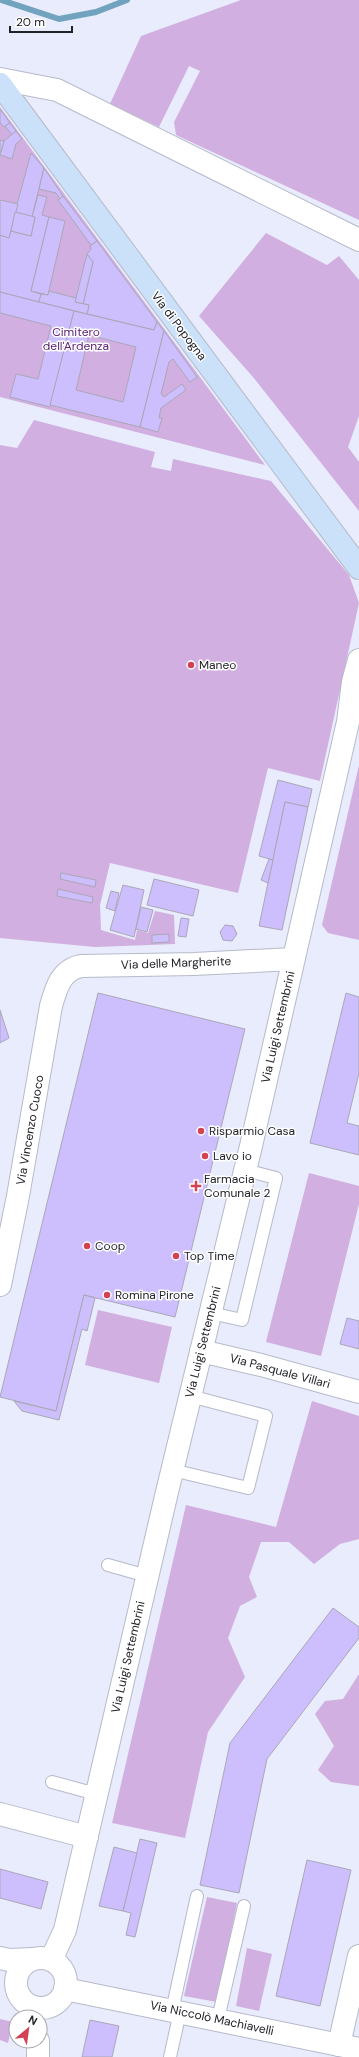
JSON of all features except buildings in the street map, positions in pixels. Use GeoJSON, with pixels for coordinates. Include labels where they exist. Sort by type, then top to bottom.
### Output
{"type":"FeatureCollection","features":[{"type":"Feature","properties":{"kind":"main road","name":"Via di Popogna"},"geometry":{"type":"LineString","coordinates":[[0,84],[359,568]]}},
{"type":"Feature","properties":{"kind":"street"},"geometry":{"type":"LineString","coordinates":[[0,79],[57,90],[359,240]]}},
{"type":"Feature","properties":{"kind":"street","name":"Via Luigi Settembrini"},"geometry":{"type":"LineString","coordinates":[[42,1959],[65,1930],[172,1470],[245,1170],[293,959],[354,714],[354,682],[359,660]]}},
{"type":"Feature","properties":{"kind":"street","name":"Via delle Margherite"},"geometry":{"type":"LineString","coordinates":[[63,977],[74,967],[81,966],[194,964],[293,959]]}},
{"type":"Feature","properties":{"kind":"street","name":"Via Vincenzo Cuoco"},"geometry":{"type":"LineString","coordinates":[[0,1285],[20,1188],[51,1006],[58,984],[63,977]]}},
{"type":"Feature","properties":{"kind":"street","name":"Via Pasquale Villari"},"geometry":{"type":"LineString","coordinates":[[202,1351],[261,1365],[359,1392]]}},
{"type":"Feature","properties":{"kind":"street"},"geometry":{"type":"LineString","coordinates":[[0,1814],[87,1837]]}},
{"type":"Feature","properties":{"kind":"street"},"geometry":{"type":"LineString","coordinates":[[349,2047],[359,1956]]}},
{"type":"Feature","properties":{"kind":"street"},"geometry":{"type":"LineString","coordinates":[[0,1958],[9,1960],[42,1959],[58,1965],[63,1972],[65,1989],[57,2002],[41,2009]]}},
{"type":"Feature","properties":{"kind":"street"},"geometry":{"type":"LineString","coordinates":[[33,2009],[9,1990],[19,1970],[25,1963],[42,1959]]}},
{"type":"Feature","properties":{"kind":"street","name":"Via Niccolò Machiavelli"},"geometry":{"type":"LineString","coordinates":[[65,1989],[218,2019],[349,2047]]}},
{"type":"Feature","properties":{"kind":"lane"},"geometry":{"type":"LineString","coordinates":[[211,1313],[242,1320],[271,1201],[276,1178],[245,1170]]}},
{"type":"Feature","properties":{"kind":"lane"},"geometry":{"type":"LineString","coordinates":[[172,1470],[248,1488],[266,1416],[190,1396]]}},
{"type":"Feature","properties":{"kind":"lane"},"geometry":{"type":"LineString","coordinates":[[108,1565],[147,1576]]}},
{"type":"Feature","properties":{"kind":"lane"},"geometry":{"type":"LineString","coordinates":[[52,1782],[96,1794]]}},
{"type":"Feature","properties":{"kind":"lane"},"geometry":{"type":"LineString","coordinates":[[170,2057],[176,2011],[197,1896]]}},
{"type":"Feature","properties":{"kind":"lane"},"geometry":{"type":"LineString","coordinates":[[218,2019],[244,1906]]}},
{"type":"Feature","properties":{"kind":"green space"},"geometry":{"type":"Polygon","coordinates":[[[241,0],[359,0],[359,220],[176,135],[174,122],[200,71],[189,66],[159,127],[110,104],[141,36],[241,0]]]}},
{"type":"Feature","properties":{"kind":"green space","name":"Cimitero dell'Ardenza"},"geometry":{"type":"Polygon","coordinates":[[[0,107],[265,465],[0,397],[0,107]]]}},
{"type":"Feature","properties":{"kind":"green space"},"geometry":{"type":"Polygon","coordinates":[[[266,233],[327,265],[339,256],[359,280],[359,416],[348,447],[359,462],[359,511],[253,377],[199,316],[266,233]]]}},
{"type":"Feature","properties":{"kind":"green space"},"geometry":{"type":"Polygon","coordinates":[[[34,420],[155,452],[151,467],[171,471],[173,459],[271,481],[349,575],[359,603],[320,781],[268,768],[238,893],[110,863],[100,905],[101,930],[135,940],[137,930],[148,933],[155,911],[174,915],[175,944],[95,947],[0,938],[0,445],[17,448],[34,420]]]}},
{"type":"Feature","properties":{"kind":"green space"},"geometry":{"type":"Polygon","coordinates":[[[359,765],[359,940],[328,933],[322,925],[359,765]]]}},
{"type":"Feature","properties":{"kind":"green space"},"geometry":{"type":"Polygon","coordinates":[[[309,1173],[359,1186],[359,1204],[321,1356],[266,1342],[309,1173]]]}},
{"type":"Feature","properties":{"kind":"green space"},"geometry":{"type":"Polygon","coordinates":[[[98,1310],[172,1327],[159,1383],[85,1365],[98,1310]]]}},
{"type":"Feature","properties":{"kind":"green space"},"geometry":{"type":"Polygon","coordinates":[[[312,1401],[359,1416],[359,1539],[340,1544],[314,1564],[289,1542],[261,1542],[249,1577],[257,1597],[240,1606],[228,1638],[245,1677],[208,1732],[185,1838],[112,1823],[186,1505],[276,1527],[312,1401]]]}},
{"type":"Feature","properties":{"kind":"green space"},"geometry":{"type":"Polygon","coordinates":[[[359,1674],[359,1786],[331,1782],[318,1770],[334,1746],[315,1714],[325,1701],[343,1699],[359,1674]]]}},
{"type":"Feature","properties":{"kind":"green space"},"geometry":{"type":"Polygon","coordinates":[[[207,1897],[237,1903],[217,2002],[184,1996],[207,1897]]]}},
{"type":"Feature","properties":{"kind":"green space"},"geometry":{"type":"Polygon","coordinates":[[[247,1948],[272,1954],[259,2011],[236,2006],[247,1948]]]}},
{"type":"Feature","properties":{"kind":"green space"},"geometry":{"type":"Polygon","coordinates":[[[0,2019],[8,2021],[8,2043],[0,2040],[0,2019]]]}},
{"type":"Feature","properties":{"kind":"waterway"},"geometry":{"type":"LineString","coordinates":[[1,0],[59,19],[96,12],[127,0]]}},
{"type":"Feature","properties":{"kind":"place","name":"Maneo"},"geometry":{"type":"Point","coordinates":[191,665]}},
{"type":"Feature","properties":{"kind":"place","name":"Risparmio Casa"},"geometry":{"type":"Point","coordinates":[201,1131]}},
{"type":"Feature","properties":{"kind":"place","name":"Lavo io"},"geometry":{"type":"Point","coordinates":[205,1156]}},
{"type":"Feature","properties":{"kind":"place","name":"Farmacia Comunale 2"},"geometry":{"type":"Point","coordinates":[196,1186]}},
{"type":"Feature","properties":{"kind":"place","name":"Coop"},"geometry":{"type":"Point","coordinates":[87,1246]}},
{"type":"Feature","properties":{"kind":"place","name":"Top Time"},"geometry":{"type":"Point","coordinates":[176,1256]}},
{"type":"Feature","properties":{"kind":"place","name":"Romina Pirone"},"geometry":{"type":"Point","coordinates":[107,1295]}}]}
